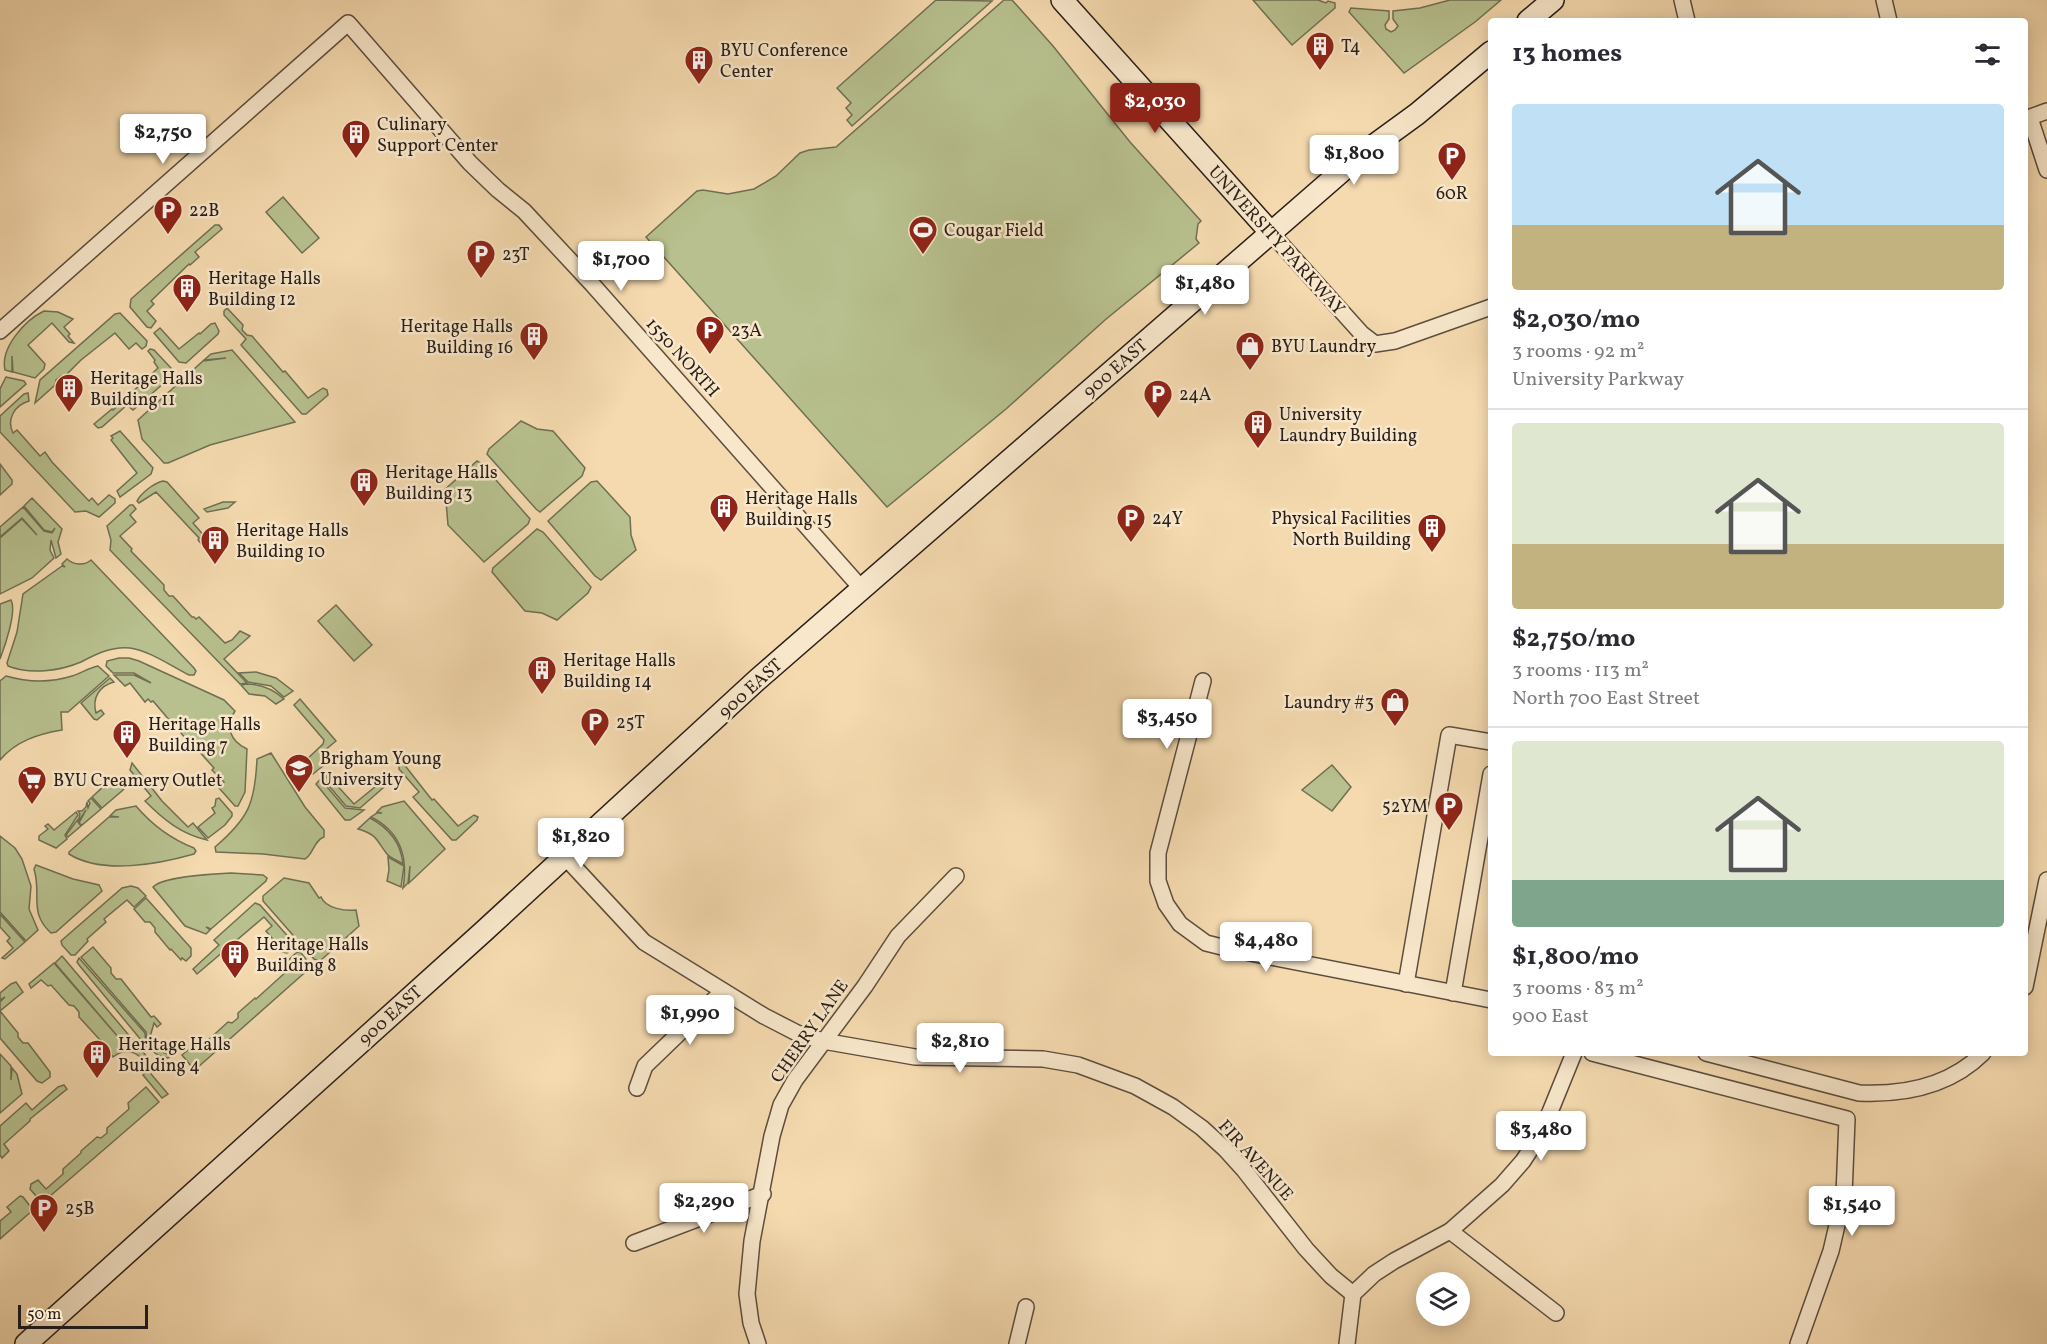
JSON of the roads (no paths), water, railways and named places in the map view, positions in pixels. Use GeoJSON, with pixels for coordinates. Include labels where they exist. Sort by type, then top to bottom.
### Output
{"type":"FeatureCollection","features":[{"type":"Feature","properties":{"kind":"main road","name":"UNIVERSITY PARKWAY"},"geometry":{"type":"LineString","coordinates":[[1062,0],[1272,234]]}},
{"type":"Feature","properties":{"kind":"main road"},"geometry":{"type":"LineString","coordinates":[[1532,18],[1553,0]]}},
{"type":"Feature","properties":{"kind":"main road","name":"900 EAST"},"geometry":{"type":"LineString","coordinates":[[26,1344],[566,857],[757,680],[1358,157],[1417,114],[1488,55]]}},
{"type":"Feature","properties":{"kind":"street"},"geometry":{"type":"LineString","coordinates":[[1682,0],[1687,18]]}},
{"type":"Feature","properties":{"kind":"street"},"geometry":{"type":"LineString","coordinates":[[1884,0],[1888,18]]}},
{"type":"Feature","properties":{"kind":"street","name":"1550 NORTH"},"geometry":{"type":"LineString","coordinates":[[0,331],[348,23],[470,163],[524,211],[592,284],[862,589]]}},
{"type":"Feature","properties":{"kind":"street"},"geometry":{"type":"LineString","coordinates":[[2047,111],[2028,119],[2047,170]]}},
{"type":"Feature","properties":{"kind":"street","name":"UNIVERSITY PARKWAY"},"geometry":{"type":"LineString","coordinates":[[1272,234],[1362,334],[1375,344],[1395,341],[1488,308]]}},
{"type":"Feature","properties":{"kind":"street"},"geometry":{"type":"LineString","coordinates":[[1203,681],[1158,853],[1158,881],[1166,904],[1180,924],[1206,943],[1230,950],[1488,999]]}},
{"type":"Feature","properties":{"kind":"street"},"geometry":{"type":"LineString","coordinates":[[1406,984],[1449,735],[1488,742]]}},
{"type":"Feature","properties":{"kind":"street"},"geometry":{"type":"LineString","coordinates":[[1453,993],[1488,791]]}},
{"type":"Feature","properties":{"kind":"street","name":"FIR AVENUE"},"geometry":{"type":"LineString","coordinates":[[566,857],[644,942],[764,1016],[797,1033],[824,1041],[915,1057],[1043,1059],[1078,1065],[1135,1086],[1173,1107],[1202,1128],[1225,1149],[1312,1256],[1353,1294]]}},
{"type":"Feature","properties":{"kind":"street","name":"CHERRY LANE"},"geometry":{"type":"LineString","coordinates":[[758,1344],[751,1323],[747,1294],[752,1241],[763,1194],[772,1136],[781,1105],[795,1080],[898,936],[956,876]]}},
{"type":"Feature","properties":{"kind":"street"},"geometry":{"type":"LineString","coordinates":[[2028,972],[2047,880]]}},
{"type":"Feature","properties":{"kind":"street"},"geometry":{"type":"LineString","coordinates":[[637,1088],[645,1066],[723,991]]}},
{"type":"Feature","properties":{"kind":"street"},"geometry":{"type":"LineString","coordinates":[[1347,1344],[1353,1294],[1374,1274],[1394,1261],[1450,1231],[1502,1185],[1538,1138],[1573,1056]]}},
{"type":"Feature","properties":{"kind":"street"},"geometry":{"type":"LineString","coordinates":[[1604,1056],[1846,1119],[1844,1195],[1832,1251],[1798,1344]]}},
{"type":"Feature","properties":{"kind":"street"},"geometry":{"type":"LineString","coordinates":[[1726,1056],[1859,1093],[1883,1094],[1910,1091],[1933,1084],[1955,1074],[1979,1056]]}},
{"type":"Feature","properties":{"kind":"street"},"geometry":{"type":"LineString","coordinates":[[634,1243],[763,1194]]}},
{"type":"Feature","properties":{"kind":"street"},"geometry":{"type":"LineString","coordinates":[[1450,1231],[1556,1313]]}},
{"type":"Feature","properties":{"kind":"street"},"geometry":{"type":"LineString","coordinates":[[1017,1344],[1026,1307]]}},
{"type":"Feature","properties":{"kind":"place","name":"T4"},"geometry":{"type":"Point","coordinates":[1320,72]}},
{"type":"Feature","properties":{"kind":"place","name":"BYU Conference Center"},"geometry":{"type":"Point","coordinates":[699,86]}},
{"type":"Feature","properties":{"kind":"place","name":"Culinary Support Center"},"geometry":{"type":"Point","coordinates":[356,160]}},
{"type":"Feature","properties":{"kind":"place","name":"60R"},"geometry":{"type":"Point","coordinates":[1452,182]}},
{"type":"Feature","properties":{"kind":"place","name":"22B"},"geometry":{"type":"Point","coordinates":[168,236]}},
{"type":"Feature","properties":{"kind":"place","name":"Cougar Field"},"geometry":{"type":"Point","coordinates":[923,256]}},
{"type":"Feature","properties":{"kind":"place","name":"23T"},"geometry":{"type":"Point","coordinates":[481,280]}},
{"type":"Feature","properties":{"kind":"place","name":"Heritage Halls Building 12"},"geometry":{"type":"Point","coordinates":[187,314]}},
{"type":"Feature","properties":{"kind":"place","name":"23A"},"geometry":{"type":"Point","coordinates":[710,356]}},
{"type":"Feature","properties":{"kind":"place","name":"Heritage Halls Building 16"},"geometry":{"type":"Point","coordinates":[534,362]}},
{"type":"Feature","properties":{"kind":"place","name":"BYU Laundry"},"geometry":{"type":"Point","coordinates":[1250,372]}},
{"type":"Feature","properties":{"kind":"place","name":"Heritage Halls Building 11"},"geometry":{"type":"Point","coordinates":[69,414]}},
{"type":"Feature","properties":{"kind":"place","name":"24A"},"geometry":{"type":"Point","coordinates":[1158,420]}},
{"type":"Feature","properties":{"kind":"place","name":"University Laundry Building"},"geometry":{"type":"Point","coordinates":[1258,450]}},
{"type":"Feature","properties":{"kind":"place","name":"Heritage Halls Building 13"},"geometry":{"type":"Point","coordinates":[364,508]}},
{"type":"Feature","properties":{"kind":"place","name":"Heritage Halls Building 15"},"geometry":{"type":"Point","coordinates":[724,534]}},
{"type":"Feature","properties":{"kind":"place","name":"24Y"},"geometry":{"type":"Point","coordinates":[1131,544]}},
{"type":"Feature","properties":{"kind":"place","name":"Physical Facilities North Building"},"geometry":{"type":"Point","coordinates":[1432,554]}},
{"type":"Feature","properties":{"kind":"place","name":"Heritage Halls Building 10"},"geometry":{"type":"Point","coordinates":[215,566]}},
{"type":"Feature","properties":{"kind":"place","name":"Heritage Halls Building 14"},"geometry":{"type":"Point","coordinates":[542,696]}},
{"type":"Feature","properties":{"kind":"place","name":"Laundry #3"},"geometry":{"type":"Point","coordinates":[1395,728]}},
{"type":"Feature","properties":{"kind":"place","name":"25T"},"geometry":{"type":"Point","coordinates":[595,748]}},
{"type":"Feature","properties":{"kind":"place","name":"Heritage Halls Building 7"},"geometry":{"type":"Point","coordinates":[127,760]}},
{"type":"Feature","properties":{"kind":"place","name":"Brigham Young University"},"geometry":{"type":"Point","coordinates":[299,794]}},
{"type":"Feature","properties":{"kind":"place","name":"BYU Creamery Outlet"},"geometry":{"type":"Point","coordinates":[32,806]}},
{"type":"Feature","properties":{"kind":"place","name":"52YM"},"geometry":{"type":"Point","coordinates":[1449,832]}},
{"type":"Feature","properties":{"kind":"place","name":"Heritage Halls Building 8"},"geometry":{"type":"Point","coordinates":[235,980]}},
{"type":"Feature","properties":{"kind":"place","name":"Heritage Halls Building 4"},"geometry":{"type":"Point","coordinates":[97,1080]}},
{"type":"Feature","properties":{"kind":"place","name":"25B"},"geometry":{"type":"Point","coordinates":[44,1234]}}]}
